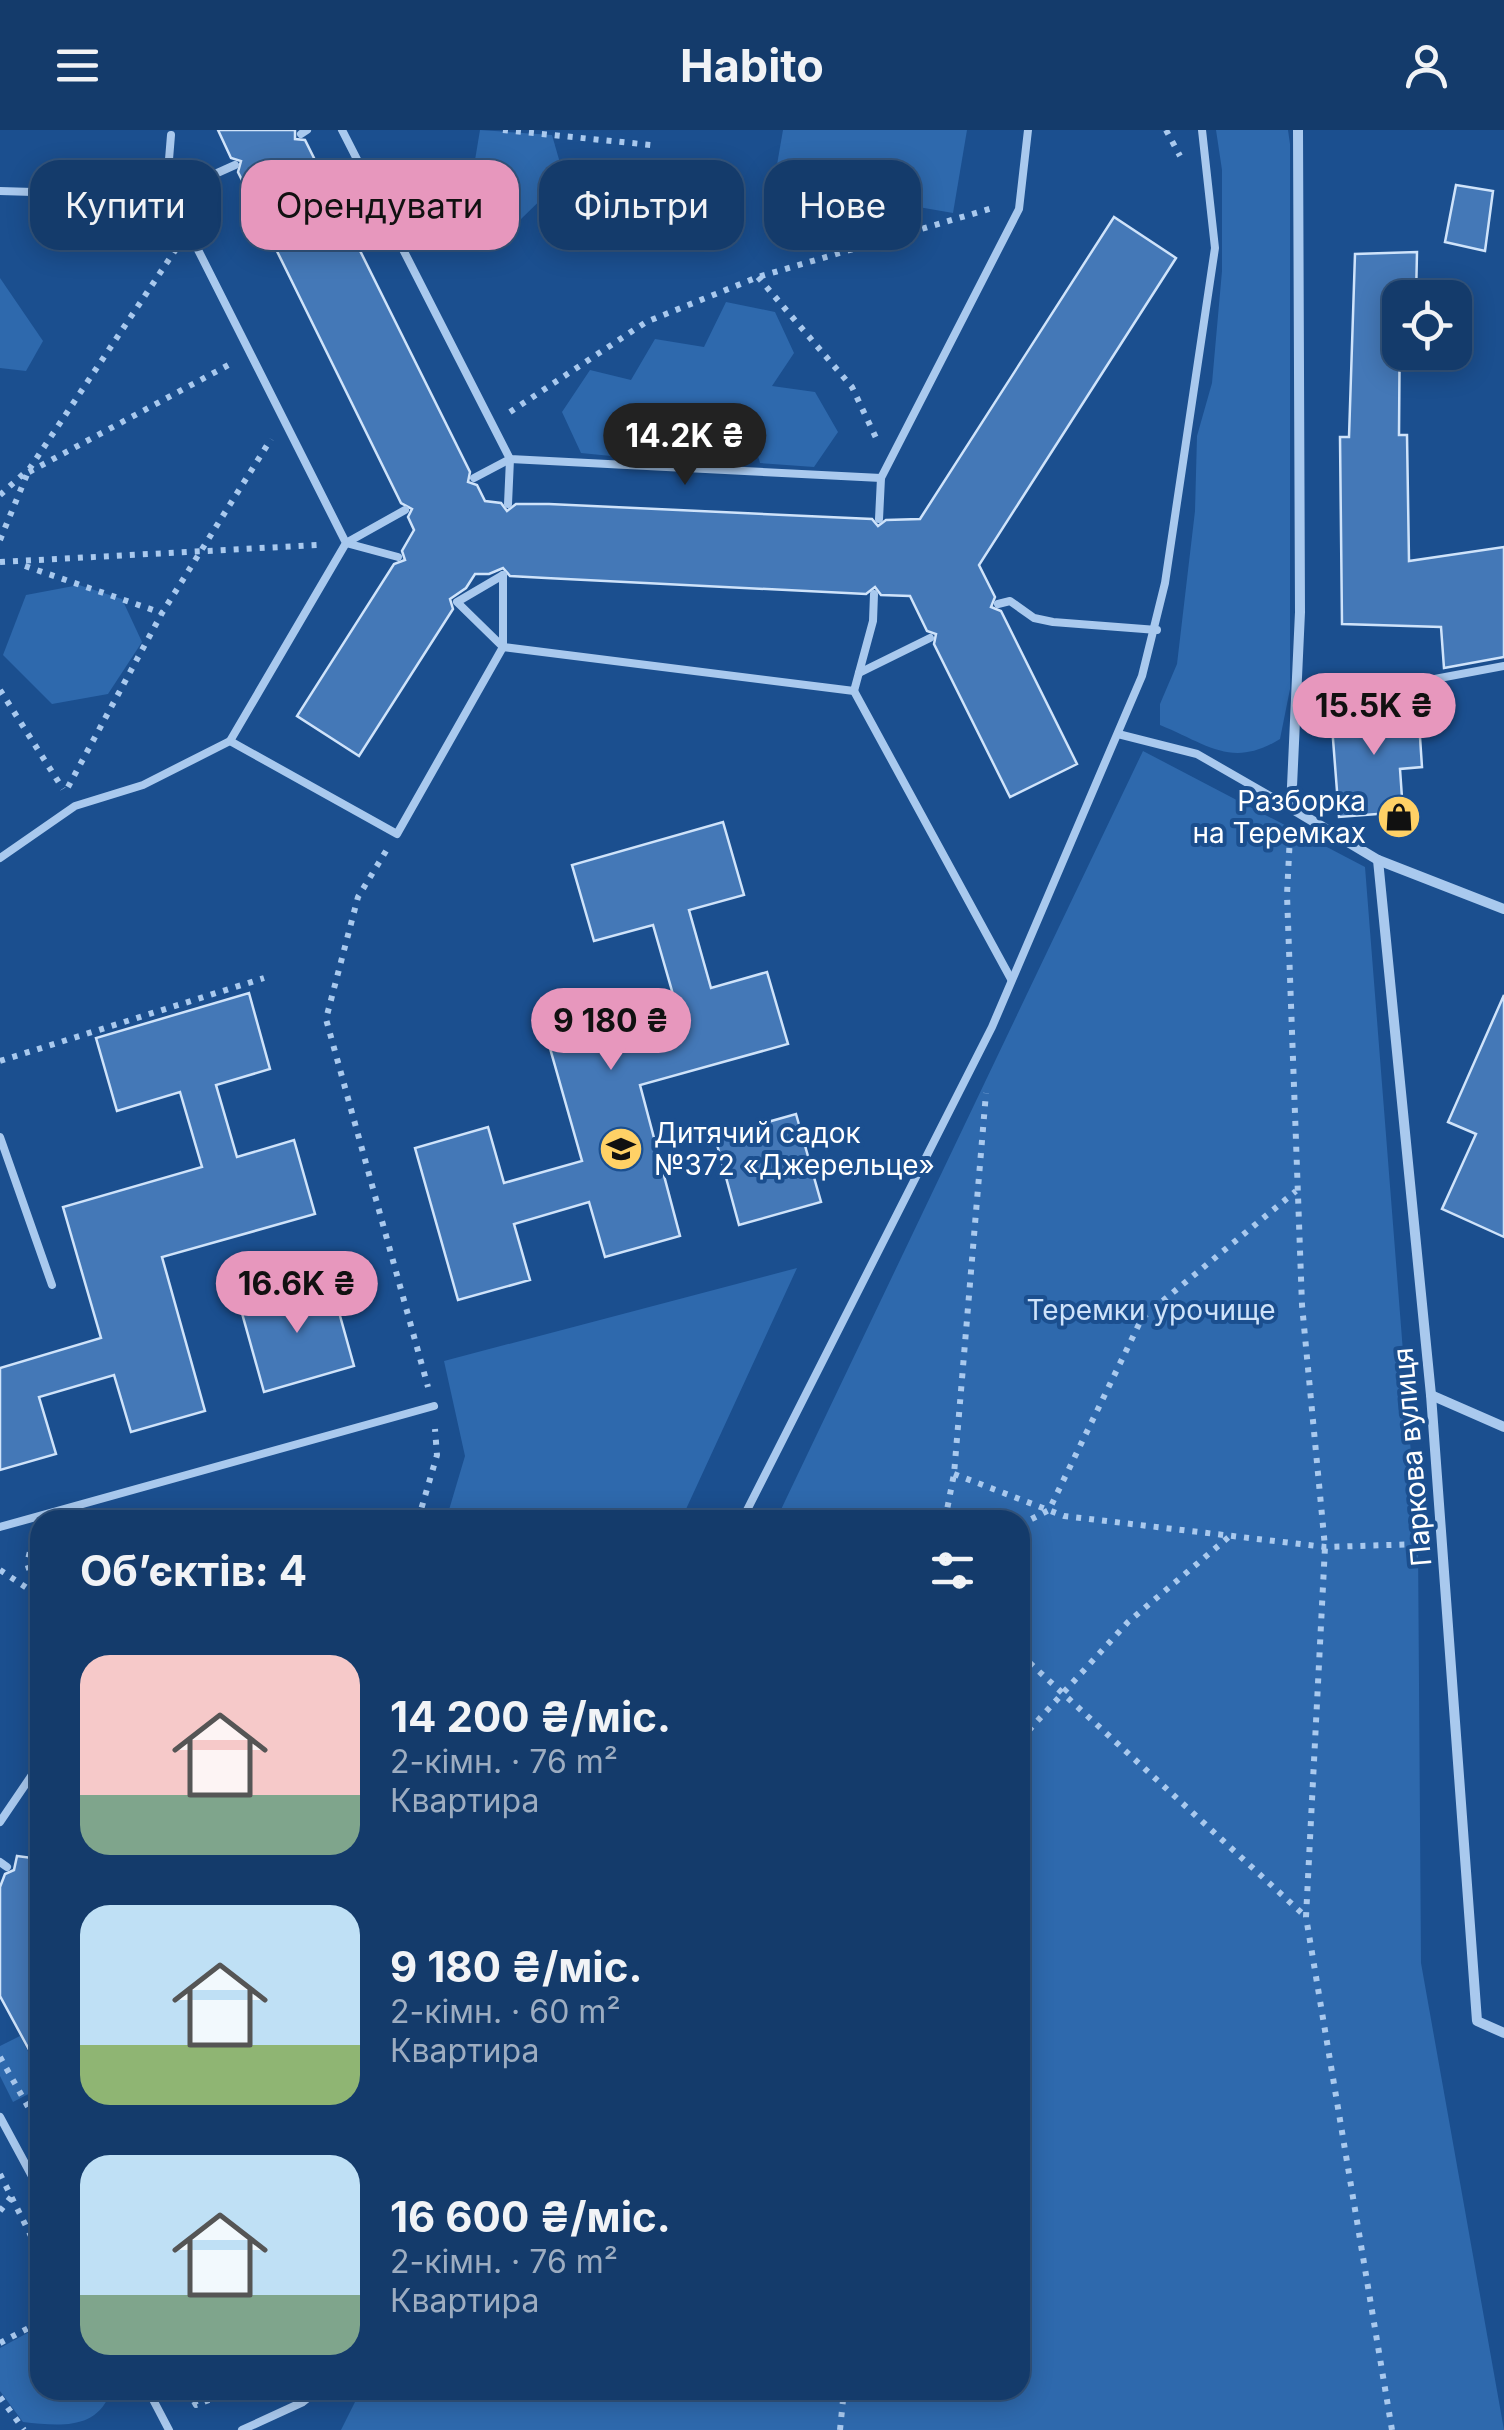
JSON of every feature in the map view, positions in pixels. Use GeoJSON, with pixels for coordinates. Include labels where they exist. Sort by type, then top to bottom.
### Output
{"type":"FeatureCollection","features":[{"type":"Feature","properties":{"kind":"street"},"geometry":{"type":"LineString","coordinates":[[1298,130],[1300,612],[1292,808],[1378,860],[1504,909]]}},
{"type":"Feature","properties":{"kind":"street","name":"Паркова вулиця"},"geometry":{"type":"LineString","coordinates":[[1378,860],[1431,1395],[1477,2021],[1504,2033]]}},
{"type":"Feature","properties":{"kind":"street"},"geometry":{"type":"LineString","coordinates":[[1431,1395],[1504,1427]]}},
{"type":"Feature","properties":{"kind":"lane"},"geometry":{"type":"LineString","coordinates":[[342,130],[510,459],[508,504]]}},
{"type":"Feature","properties":{"kind":"lane"},"geometry":{"type":"LineString","coordinates":[[879,519],[881,478],[1020,200],[1028,130]]}},
{"type":"Feature","properties":{"kind":"lane"},"geometry":{"type":"LineString","coordinates":[[747,1510],[992,1027],[1118,734],[1157,630],[1214,248],[1202,130]]}},
{"type":"Feature","properties":{"kind":"lane"},"geometry":{"type":"LineString","coordinates":[[169,160],[171,135]]}},
{"type":"Feature","properties":{"kind":"lane"},"geometry":{"type":"LineString","coordinates":[[221,171],[235,165]]}},
{"type":"Feature","properties":{"kind":"lane"},"geometry":{"type":"LineString","coordinates":[[0,192],[30,193]]}},
{"type":"Feature","properties":{"kind":"lane"},"geometry":{"type":"LineString","coordinates":[[198,250],[346,543],[398,556]]}},
{"type":"Feature","properties":{"kind":"lane"},"geometry":{"type":"LineString","coordinates":[[474,478],[510,459],[881,478]]}},
{"type":"Feature","properties":{"kind":"lane"},"geometry":{"type":"LineString","coordinates":[[0,858],[74,806],[144,785],[230,742],[346,543],[405,510]]}},
{"type":"Feature","properties":{"kind":"lane"},"geometry":{"type":"LineString","coordinates":[[230,742],[396,834],[504,647],[503,575],[458,602],[504,647],[854,692]]}},
{"type":"Feature","properties":{"kind":"lane"},"geometry":{"type":"LineString","coordinates":[[874,594],[873,622],[854,692],[1011,979]]}},
{"type":"Feature","properties":{"kind":"lane"},"geometry":{"type":"LineString","coordinates":[[998,604],[1010,601],[1034,618],[1053,622],[1157,630]]}},
{"type":"Feature","properties":{"kind":"lane"},"geometry":{"type":"LineString","coordinates":[[859,673],[930,638]]}},
{"type":"Feature","properties":{"kind":"lane"},"geometry":{"type":"LineString","coordinates":[[1296,705],[1504,666]]}},
{"type":"Feature","properties":{"kind":"lane"},"geometry":{"type":"LineString","coordinates":[[1118,734],[1197,754],[1292,808]]}},
{"type":"Feature","properties":{"kind":"lane"},"geometry":{"type":"LineString","coordinates":[[0,1137],[52,1285]]}},
{"type":"Feature","properties":{"kind":"lane"},"geometry":{"type":"LineString","coordinates":[[58,1510],[434,1406]]}},
{"type":"Feature","properties":{"kind":"lane"},"geometry":{"type":"LineString","coordinates":[[0,1526],[30,1518]]}},
{"type":"Feature","properties":{"kind":"lane"},"geometry":{"type":"LineString","coordinates":[[0,1822],[30,1778]]}},
{"type":"Feature","properties":{"kind":"lane"},"geometry":{"type":"LineString","coordinates":[[0,2117],[30,2172]]}},
{"type":"Feature","properties":{"kind":"lane"},"geometry":{"type":"LineString","coordinates":[[153,2400],[169,2430]]}},
{"type":"Feature","properties":{"kind":"lane"},"geometry":{"type":"LineString","coordinates":[[242,2430],[306,2400]]}},
{"type":"Feature","properties":{"kind":"path"},"geometry":{"type":"LineString","coordinates":[[503,130],[651,145]]}},
{"type":"Feature","properties":{"kind":"path"},"geometry":{"type":"LineString","coordinates":[[1166,130],[1186,167]]}},
{"type":"Feature","properties":{"kind":"path"},"geometry":{"type":"LineString","coordinates":[[492,424],[646,322],[758,277],[1020,200]]}},
{"type":"Feature","properties":{"kind":"path"},"geometry":{"type":"LineString","coordinates":[[0,540],[29,470],[175,250]]}},
{"type":"Feature","properties":{"kind":"path"},"geometry":{"type":"LineString","coordinates":[[758,277],[852,388],[888,464]]}},
{"type":"Feature","properties":{"kind":"path"},"geometry":{"type":"LineString","coordinates":[[0,496],[29,470],[250,354]]}},
{"type":"Feature","properties":{"kind":"path"},"geometry":{"type":"LineString","coordinates":[[0,690],[65,792],[162,612],[284,420]]}},
{"type":"Feature","properties":{"kind":"path"},"geometry":{"type":"LineString","coordinates":[[0,562],[19,564],[346,543]]}},
{"type":"Feature","properties":{"kind":"path"},"geometry":{"type":"LineString","coordinates":[[19,564],[162,612]]}},
{"type":"Feature","properties":{"kind":"path"},"geometry":{"type":"LineString","coordinates":[[1292,808],[1287,895],[1302,1305],[1325,1546],[1306,1917],[1392,2430]]}},
{"type":"Feature","properties":{"kind":"path"},"geometry":{"type":"LineString","coordinates":[[396,834],[358,897],[326,1019],[434,1406],[437,1455],[421,1510]]}},
{"type":"Feature","properties":{"kind":"path"},"geometry":{"type":"LineString","coordinates":[[0,1060],[264,978]]}},
{"type":"Feature","properties":{"kind":"path"},"geometry":{"type":"LineString","coordinates":[[947,1510],[954,1474],[987,1085]]}},
{"type":"Feature","properties":{"kind":"path"},"geometry":{"type":"LineString","coordinates":[[1030,1520],[1048,1510],[1142,1318],[1297,1191]]}},
{"type":"Feature","properties":{"kind":"path"},"geometry":{"type":"LineString","coordinates":[[954,1474],[1064,1516],[1325,1546],[1418,1543],[1442,1549]]}},
{"type":"Feature","properties":{"kind":"path"},"geometry":{"type":"LineString","coordinates":[[1030,1729],[1128,1622],[1230,1535]]}},
{"type":"Feature","properties":{"kind":"path"},"geometry":{"type":"LineString","coordinates":[[0,1570],[30,1590]]}},
{"type":"Feature","properties":{"kind":"path"},"geometry":{"type":"LineString","coordinates":[[1030,1664],[1306,1917]]}},
{"type":"Feature","properties":{"kind":"path"},"geometry":{"type":"LineString","coordinates":[[0,2057],[30,2110]]}},
{"type":"Feature","properties":{"kind":"path"},"geometry":{"type":"LineString","coordinates":[[0,2174],[30,2234]]}},
{"type":"Feature","properties":{"kind":"path"},"geometry":{"type":"LineString","coordinates":[[0,2212],[11,2197]]}},
{"type":"Feature","properties":{"kind":"path"},"geometry":{"type":"LineString","coordinates":[[0,2343],[30,2327]]}},
{"type":"Feature","properties":{"kind":"path"},"geometry":{"type":"LineString","coordinates":[[0,2397],[24,2430]]}},
{"type":"Feature","properties":{"kind":"path"},"geometry":{"type":"LineString","coordinates":[[840,2430],[843,2400]]}},
{"type":"Feature","properties":{"kind":"green space"},"geometry":{"type":"Polygon","coordinates":[[[480,130],[552,135],[559,160],[539,160],[539,201],[519,221],[519,160],[475,160],[480,130]]]}},
{"type":"Feature","properties":{"kind":"green space"},"geometry":{"type":"Polygon","coordinates":[[[783,130],[967,130],[953,213],[921,207],[921,160],[778,160],[783,130]]]}},
{"type":"Feature","properties":{"kind":"green space"},"geometry":{"type":"Polygon","coordinates":[[[1216,130],[1288,130],[1290,144],[1290,689],[1280,739],[1263,748],[1233,753],[1206,746],[1160,725],[1160,704],[1177,664],[1195,511],[1197,436],[1212,383],[1222,271],[1222,170],[1216,130]]]}},
{"type":"Feature","properties":{"kind":"green space"},"geometry":{"type":"Polygon","coordinates":[[[0,278],[43,341],[26,371],[0,368],[0,278]]]}},
{"type":"Feature","properties":{"kind":"green space"},"geometry":{"type":"Polygon","coordinates":[[[726,302],[775,312],[794,353],[772,386],[815,392],[838,432],[814,467],[760,463],[749,425],[649,422],[621,457],[581,453],[562,412],[590,370],[631,380],[655,339],[704,347],[726,302]]]}},
{"type":"Feature","properties":{"kind":"green space"},"geometry":{"type":"Polygon","coordinates":[[[79,585],[122,599],[142,642],[108,694],[52,704],[3,655],[26,595],[79,585]]]}},
{"type":"Feature","properties":{"kind":"green space","name":"Теремки урочище"},"geometry":{"type":"Polygon","coordinates":[[[1143,751],[1365,867],[1418,1543],[1421,1963],[1504,2430],[341,2430],[356,2400],[1030,2400],[1030,1510],[781,1510],[1143,751]]]}},
{"type":"Feature","properties":{"kind":"green space"},"geometry":{"type":"Polygon","coordinates":[[[797,1268],[686,1510],[449,1510],[465,1456],[444,1361],[797,1268]]]}},
{"type":"Feature","properties":{"kind":"green space"},"geometry":{"type":"Polygon","coordinates":[[[20,2036],[30,2056],[30,2093],[13,2102],[0,2076],[0,2046],[20,2036]]]}},
{"type":"Feature","properties":{"kind":"green space"},"geometry":{"type":"Polygon","coordinates":[[[30,2332],[30,2400],[106,2400],[94,2415],[74,2423],[23,2422],[0,2391],[0,2348],[30,2332]]]}},
{"type":"Feature","properties":{"kind":"building"},"geometry":{"type":"Polygon","coordinates":[[[218,130],[295,130],[295,139],[305,140],[315,160],[241,161],[231,158],[218,130]]]}},
{"type":"Feature","properties":{"kind":"building"},"geometry":{"type":"Polygon","coordinates":[[[1456,185],[1493,191],[1485,251],[1445,242],[1456,185]]]}},
{"type":"Feature","properties":{"kind":"building"},"geometry":{"type":"Polygon","coordinates":[[[1114,217],[1176,258],[979,565],[995,597],[991,607],[1001,611],[1077,764],[1010,797],[934,644],[936,634],[927,631],[910,596],[881,595],[875,587],[866,594],[510,576],[503,568],[475,574],[466,588],[450,599],[453,609],[359,756],[297,716],[394,564],[405,560],[402,551],[414,530],[408,517],[412,509],[401,503],[276,250],[360,250],[470,472],[468,482],[477,485],[485,501],[501,503],[507,511],[516,504],[549,504],[872,519],[878,526],[886,520],[920,519],[1114,217]]]}},
{"type":"Feature","properties":{"kind":"building"},"geometry":{"type":"Polygon","coordinates":[[[1417,252],[1416,280],[1382,280],[1382,370],[1399,370],[1399,435],[1407,435],[1409,561],[1504,547],[1504,657],[1444,668],[1441,627],[1342,624],[1340,437],[1349,437],[1355,254],[1417,252]]]}},
{"type":"Feature","properties":{"kind":"building"},"geometry":{"type":"Polygon","coordinates":[[[1418,707],[1422,767],[1400,769],[1403,812],[1339,817],[1331,713],[1418,707]]]}},
{"type":"Feature","properties":{"kind":"building"},"geometry":{"type":"Polygon","coordinates":[[[723,822],[744,895],[689,910],[711,988],[767,972],[788,1044],[640,1085],[680,1236],[605,1257],[589,1202],[514,1224],[530,1280],[458,1300],[415,1148],[488,1127],[504,1183],[582,1161],[546,1034],[674,998],[653,925],[594,941],[572,865],[723,822]]]}},
{"type":"Feature","properties":{"kind":"building"},"geometry":{"type":"Polygon","coordinates":[[[249,993],[270,1069],[216,1085],[237,1157],[294,1140],[315,1214],[162,1257],[205,1411],[131,1432],[114,1375],[39,1397],[56,1454],[0,1470],[0,1368],[101,1338],[63,1207],[202,1167],[180,1092],[117,1111],[96,1038],[249,993]]]}},
{"type":"Feature","properties":{"kind":"building"},"geometry":{"type":"Polygon","coordinates":[[[1504,995],[1504,1237],[1442,1209],[1476,1134],[1448,1122],[1504,995]]]}},
{"type":"Feature","properties":{"kind":"building"},"geometry":{"type":"Polygon","coordinates":[[[796,1114],[821,1202],[739,1225],[715,1137],[796,1114]]]}},
{"type":"Feature","properties":{"kind":"building"},"geometry":{"type":"Polygon","coordinates":[[[330,1280],[354,1366],[264,1392],[240,1306],[330,1280]]]}},
{"type":"Feature","properties":{"kind":"building"},"geometry":{"type":"Polygon","coordinates":[[[17,1856],[30,1858],[30,2052],[0,1996],[0,1887],[5,1874],[14,1870],[17,1856]]]}},
{"type":"Feature","properties":{"kind":"place","name":"Разборка на Теремках"},"geometry":{"type":"Point","coordinates":[1399,817]}},
{"type":"Feature","properties":{"kind":"place","name":"Дитячий садок №372 «Джерельце»"},"geometry":{"type":"Point","coordinates":[621,1149]}}]}
